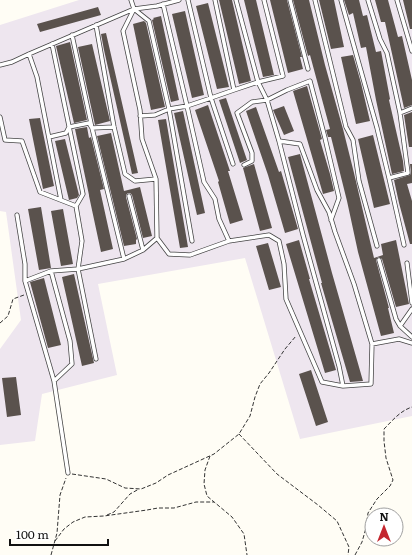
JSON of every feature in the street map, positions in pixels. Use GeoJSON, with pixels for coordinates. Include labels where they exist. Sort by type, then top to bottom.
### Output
{"type":"FeatureCollection","features":[{"type":"Feature","properties":{"kind":"lane"},"geometry":{"type":"LineString","coordinates":[[132,0],[134,9],[149,21],[169,109],[192,241]]}},
{"type":"Feature","properties":{"kind":"lane"},"geometry":{"type":"LineString","coordinates":[[0,65],[12,62],[134,9],[179,0]]}},
{"type":"Feature","properties":{"kind":"lane"},"geometry":{"type":"LineString","coordinates":[[188,0],[211,98],[233,164]]}},
{"type":"Feature","properties":{"kind":"lane"},"geometry":{"type":"LineString","coordinates":[[215,0],[234,90]]}},
{"type":"Feature","properties":{"kind":"lane"},"geometry":{"type":"LineString","coordinates":[[236,0],[258,82],[267,100],[279,142],[343,386]]}},
{"type":"Feature","properties":{"kind":"lane"},"geometry":{"type":"LineString","coordinates":[[140,116],[156,115],[169,109],[187,106],[258,82],[283,76],[264,0]]}},
{"type":"Feature","properties":{"kind":"lane"},"geometry":{"type":"LineString","coordinates":[[290,0],[308,69]]}},
{"type":"Feature","properties":{"kind":"lane"},"geometry":{"type":"LineString","coordinates":[[314,0],[346,127],[353,140],[359,181],[377,246]]}},
{"type":"Feature","properties":{"kind":"lane"},"geometry":{"type":"LineString","coordinates":[[341,0],[377,128],[404,244]]}},
{"type":"Feature","properties":{"kind":"lane"},"geometry":{"type":"LineString","coordinates":[[368,0],[380,39],[387,53],[400,113],[408,173],[389,178]]}},
{"type":"Feature","properties":{"kind":"lane"},"geometry":{"type":"LineString","coordinates":[[397,0],[412,51]]}},
{"type":"Feature","properties":{"kind":"lane"},"geometry":{"type":"LineString","coordinates":[[163,4],[204,182],[215,199],[219,219],[229,241]]}},
{"type":"Feature","properties":{"kind":"lane"},"geometry":{"type":"LineString","coordinates":[[134,9],[123,31],[140,116],[142,138],[156,179],[157,238],[169,254],[190,255],[229,241],[269,235],[279,241],[284,264],[286,299],[322,382],[343,386],[371,384],[372,344],[354,284],[329,212],[317,190],[300,144],[279,142]]}},
{"type":"Feature","properties":{"kind":"lane"},"geometry":{"type":"LineString","coordinates":[[96,25],[114,127],[125,174],[135,181],[156,179]]}},
{"type":"Feature","properties":{"kind":"lane"},"geometry":{"type":"LineString","coordinates":[[72,35],[92,128],[124,259]]}},
{"type":"Feature","properties":{"kind":"lane"},"geometry":{"type":"LineString","coordinates":[[52,44],[83,194],[76,206],[82,241],[78,269],[96,359]]}},
{"type":"Feature","properties":{"kind":"lane"},"geometry":{"type":"LineString","coordinates":[[29,54],[37,77],[61,200]]}},
{"type":"Feature","properties":{"kind":"lane"},"geometry":{"type":"LineString","coordinates":[[244,165],[252,161],[252,153],[237,113],[252,102],[267,100],[286,90],[310,82],[340,198],[331,220]]}},
{"type":"Feature","properties":{"kind":"lane"},"geometry":{"type":"LineString","coordinates":[[400,113],[412,108]]}},
{"type":"Feature","properties":{"kind":"lane"},"geometry":{"type":"LineString","coordinates":[[0,117],[5,140],[22,141],[40,192],[76,206]]}},
{"type":"Feature","properties":{"kind":"lane"},"geometry":{"type":"LineString","coordinates":[[69,127],[89,123],[92,128]]}},
{"type":"Feature","properties":{"kind":"lane"},"geometry":{"type":"LineString","coordinates":[[49,137],[66,133],[69,127]]}},
{"type":"Feature","properties":{"kind":"lane"},"geometry":{"type":"LineString","coordinates":[[92,128],[114,127]]}},
{"type":"Feature","properties":{"kind":"lane"},"geometry":{"type":"LineString","coordinates":[[129,196],[143,250]]}},
{"type":"Feature","properties":{"kind":"lane"},"geometry":{"type":"LineString","coordinates":[[17,215],[25,264],[25,281],[54,381],[68,473]]}},
{"type":"Feature","properties":{"kind":"lane"},"geometry":{"type":"LineString","coordinates":[[25,281],[51,271],[78,269],[124,259],[143,250],[157,238]]}},
{"type":"Feature","properties":{"kind":"lane"},"geometry":{"type":"LineString","coordinates":[[380,260],[396,319],[400,326],[412,337]]}},
{"type":"Feature","properties":{"kind":"lane"},"geometry":{"type":"LineString","coordinates":[[408,263],[412,303]]}},
{"type":"Feature","properties":{"kind":"lane"},"geometry":{"type":"LineString","coordinates":[[51,271],[70,341],[72,364],[54,381]]}},
{"type":"Feature","properties":{"kind":"lane"},"geometry":{"type":"LineString","coordinates":[[400,326],[412,309]]}},
{"type":"Feature","properties":{"kind":"lane"},"geometry":{"type":"LineString","coordinates":[[372,344],[399,339],[412,343]]}},
{"type":"Feature","properties":{"kind":"path"},"geometry":{"type":"LineString","coordinates":[[0,323],[8,316],[13,299],[28,294]]}},
{"type":"Feature","properties":{"kind":"path"},"geometry":{"type":"LineString","coordinates":[[104,516],[114,512],[130,494],[141,488],[156,483],[168,475],[214,454],[239,434],[250,416],[260,384],[300,331]]}},
{"type":"Feature","properties":{"kind":"path"},"geometry":{"type":"LineString","coordinates":[[355,555],[362,542],[368,513],[377,499],[390,486],[392,480],[386,458],[384,429],[394,418],[406,409],[412,407]]}},
{"type":"Feature","properties":{"kind":"path"},"geometry":{"type":"LineString","coordinates":[[239,434],[277,474],[337,521],[349,546],[348,555]]}},
{"type":"Feature","properties":{"kind":"path"},"geometry":{"type":"LineString","coordinates":[[210,456],[205,470],[204,484],[207,496],[232,518],[244,534],[247,555]]}},
{"type":"Feature","properties":{"kind":"path"},"geometry":{"type":"LineString","coordinates":[[51,555],[57,532],[60,495],[68,473],[106,479],[125,488],[141,488]]}},
{"type":"Feature","properties":{"kind":"path"},"geometry":{"type":"LineString","coordinates":[[54,542],[64,529],[73,522],[85,518],[158,508],[174,508],[196,502],[214,502]]}},
{"type":"Feature","properties":{"kind":"shaded area"},"geometry":{"type":"Polygon","coordinates":[[[79,0],[412,0],[412,416],[300,439],[245,258],[98,284],[117,375],[42,394],[35,441],[0,445],[0,349],[21,320],[6,212],[0,211],[0,25],[79,0]]]}},
{"type":"Feature","properties":{"kind":"building"},"geometry":{"type":"Polygon","coordinates":[[[219,0],[232,0],[251,81],[239,84],[219,0]]]}},
{"type":"Feature","properties":{"kind":"building"},"geometry":{"type":"Polygon","coordinates":[[[244,0],[256,0],[274,75],[263,77],[244,0]]]}},
{"type":"Feature","properties":{"kind":"building"},"geometry":{"type":"Polygon","coordinates":[[[270,0],[287,0],[302,57],[300,57],[303,69],[288,73],[270,0]]]}},
{"type":"Feature","properties":{"kind":"building"},"geometry":{"type":"Polygon","coordinates":[[[293,0],[309,0],[343,129],[374,258],[383,255],[381,244],[396,240],[409,304],[396,307],[382,259],[378,257],[376,260],[394,333],[381,336],[358,252],[331,137],[328,137],[326,130],[330,129],[293,0]]]}},
{"type":"Feature","properties":{"kind":"building"},"geometry":{"type":"Polygon","coordinates":[[[319,0],[334,0],[344,47],[331,49],[319,0]]]}},
{"type":"Feature","properties":{"kind":"building"},"geometry":{"type":"Polygon","coordinates":[[[344,0],[359,0],[363,16],[367,15],[376,52],[381,51],[389,100],[404,171],[392,174],[366,47],[361,48],[353,13],[349,15],[344,0]]]}},
{"type":"Feature","properties":{"kind":"building"},"geometry":{"type":"Polygon","coordinates":[[[375,0],[388,0],[398,37],[402,36],[412,80],[412,105],[404,108],[385,22],[381,22],[375,0]]]}},
{"type":"Feature","properties":{"kind":"building"},"geometry":{"type":"Polygon","coordinates":[[[403,0],[412,0],[412,29],[410,29],[403,0]]]}},
{"type":"Feature","properties":{"kind":"building"},"geometry":{"type":"Polygon","coordinates":[[[208,3],[229,87],[217,89],[196,6],[208,3]]]}},
{"type":"Feature","properties":{"kind":"building"},"geometry":{"type":"Polygon","coordinates":[[[98,7],[101,15],[40,32],[37,24],[98,7]]]}},
{"type":"Feature","properties":{"kind":"building"},"geometry":{"type":"Polygon","coordinates":[[[185,11],[204,95],[192,98],[172,14],[185,11]]]}},
{"type":"Feature","properties":{"kind":"building"},"geometry":{"type":"Polygon","coordinates":[[[161,16],[179,100],[171,102],[152,20],[154,19],[153,18],[161,16]]]}},
{"type":"Feature","properties":{"kind":"building"},"geometry":{"type":"Polygon","coordinates":[[[144,21],[146,23],[165,107],[151,110],[133,24],[144,21]]]}},
{"type":"Feature","properties":{"kind":"building"},"geometry":{"type":"Polygon","coordinates":[[[106,33],[138,173],[132,174],[101,34],[106,33]]]}},
{"type":"Feature","properties":{"kind":"building"},"geometry":{"type":"Polygon","coordinates":[[[70,42],[87,120],[74,123],[56,46],[70,42]]]}},
{"type":"Feature","properties":{"kind":"building"},"geometry":{"type":"Polygon","coordinates":[[[92,44],[110,121],[95,125],[78,47],[92,44]]]}},
{"type":"Feature","properties":{"kind":"building"},"geometry":{"type":"Polygon","coordinates":[[[353,55],[370,121],[356,124],[341,57],[353,55]]]}},
{"type":"Feature","properties":{"kind":"building"},"geometry":{"type":"Polygon","coordinates":[[[307,86],[322,139],[320,140],[334,191],[323,194],[293,91],[307,86]]]}},
{"type":"Feature","properties":{"kind":"building"},"geometry":{"type":"Polygon","coordinates":[[[226,98],[247,160],[240,163],[219,100],[226,98]]]}},
{"type":"Feature","properties":{"kind":"building"},"geometry":{"type":"Polygon","coordinates":[[[208,105],[230,171],[228,171],[243,220],[230,224],[218,182],[219,181],[195,110],[208,105]]]}},
{"type":"Feature","properties":{"kind":"building"},"geometry":{"type":"Polygon","coordinates":[[[284,106],[294,131],[284,135],[273,110],[284,106]]]}},
{"type":"Feature","properties":{"kind":"building"},"geometry":{"type":"Polygon","coordinates":[[[256,107],[279,172],[281,171],[298,229],[285,233],[268,175],[246,111],[256,107]]]}},
{"type":"Feature","properties":{"kind":"building"},"geometry":{"type":"Polygon","coordinates":[[[183,111],[205,213],[197,215],[174,113],[183,111]]]}},
{"type":"Feature","properties":{"kind":"building"},"geometry":{"type":"Polygon","coordinates":[[[412,112],[412,147],[409,147],[404,115],[412,112]]]}},
{"type":"Feature","properties":{"kind":"building"},"geometry":{"type":"Polygon","coordinates":[[[40,118],[54,186],[43,189],[29,119],[40,118]]]}},
{"type":"Feature","properties":{"kind":"building"},"geometry":{"type":"Polygon","coordinates":[[[166,119],[188,247],[180,248],[158,120],[166,119]]]}},
{"type":"Feature","properties":{"kind":"building"},"geometry":{"type":"Polygon","coordinates":[[[87,127],[89,138],[91,137],[104,189],[100,190],[113,249],[101,252],[75,129],[87,127]]]}},
{"type":"Feature","properties":{"kind":"building"},"geometry":{"type":"Polygon","coordinates":[[[111,133],[124,191],[140,187],[152,236],[143,238],[132,195],[128,193],[126,197],[137,239],[136,244],[124,246],[97,136],[111,133]]]}},
{"type":"Feature","properties":{"kind":"building"},"geometry":{"type":"Polygon","coordinates":[[[373,135],[390,204],[374,208],[358,139],[373,135]]]}},
{"type":"Feature","properties":{"kind":"building"},"geometry":{"type":"Polygon","coordinates":[[[65,139],[79,195],[77,198],[69,200],[55,141],[65,139]]]}},
{"type":"Feature","properties":{"kind":"building"},"geometry":{"type":"Polygon","coordinates":[[[300,154],[363,381],[350,382],[321,283],[288,157],[300,154]]]}},
{"type":"Feature","properties":{"kind":"building"},"geometry":{"type":"Polygon","coordinates":[[[254,164],[272,228],[260,231],[243,168],[254,164]]]}},
{"type":"Feature","properties":{"kind":"building"},"geometry":{"type":"Polygon","coordinates":[[[410,164],[412,164],[412,183],[407,184],[412,201],[412,244],[410,244],[394,180],[410,175],[410,164]]]}},
{"type":"Feature","properties":{"kind":"building"},"geometry":{"type":"Polygon","coordinates":[[[41,207],[51,268],[39,270],[28,209],[41,207]]]}},
{"type":"Feature","properties":{"kind":"building"},"geometry":{"type":"Polygon","coordinates":[[[63,209],[73,264],[61,266],[51,211],[63,209]]]}},
{"type":"Feature","properties":{"kind":"building"},"geometry":{"type":"Polygon","coordinates":[[[299,240],[336,370],[325,373],[286,244],[299,240]]]}},
{"type":"Feature","properties":{"kind":"building"},"geometry":{"type":"Polygon","coordinates":[[[268,243],[281,287],[269,290],[256,246],[268,243]]]}},
{"type":"Feature","properties":{"kind":"building"},"geometry":{"type":"Polygon","coordinates":[[[74,274],[94,363],[82,366],[62,277],[74,274]]]}},
{"type":"Feature","properties":{"kind":"building"},"geometry":{"type":"Polygon","coordinates":[[[44,278],[61,345],[48,348],[30,282],[44,278]]]}},
{"type":"Feature","properties":{"kind":"building"},"geometry":{"type":"Polygon","coordinates":[[[311,370],[328,422],[316,426],[299,374],[311,370]]]}},
{"type":"Feature","properties":{"kind":"building"},"geometry":{"type":"Polygon","coordinates":[[[16,377],[21,415],[7,417],[2,378],[16,377]]]}}]}
